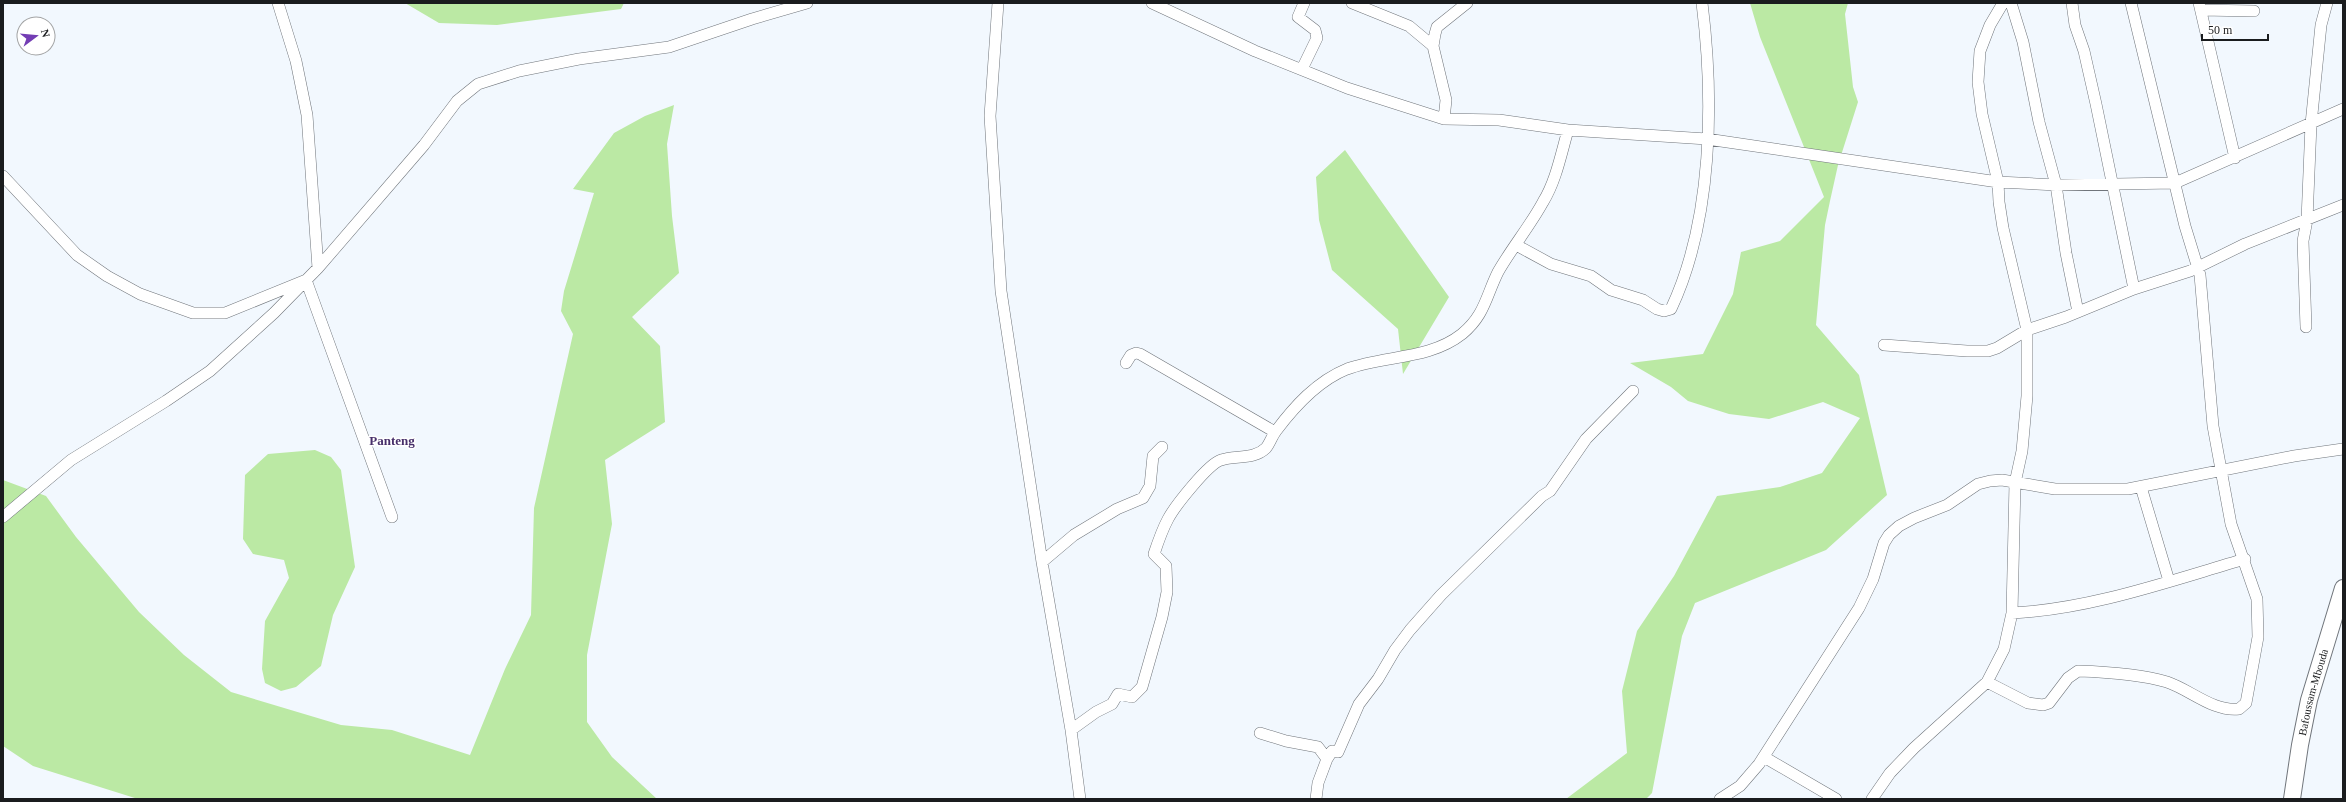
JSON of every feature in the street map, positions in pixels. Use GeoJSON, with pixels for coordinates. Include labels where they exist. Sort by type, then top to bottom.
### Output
{"type":"FeatureCollection","features":[{"type":"Feature","properties":{"kind":"highway","name":"Bafoussam-Mbouda"},"geometry":{"type":"LineString","coordinates":[[2292,799],[2300,745],[2309,700],[2343,588]]}},
{"type":"Feature","properties":{"kind":"street"},"geometry":{"type":"LineString","coordinates":[[278,3],[296,61],[307,115],[318,268]]}},
{"type":"Feature","properties":{"kind":"street"},"geometry":{"type":"LineString","coordinates":[[3,517],[70,460],[166,401],[210,371],[274,313],[318,268],[424,145],[457,101],[478,84],[519,71],[579,58],[669,47],[752,19],[807,3]]}},
{"type":"Feature","properties":{"kind":"street"},"geometry":{"type":"LineString","coordinates":[[998,3],[990,116],[1001,291],[1042,562],[1071,730],[1080,799]]}},
{"type":"Feature","properties":{"kind":"street"},"geometry":{"type":"LineString","coordinates":[[1152,3],[1255,51],[1302,70],[1347,88],[1444,120],[1499,120],[1568,130],[1706,139],[1998,182],[2056,185],[2175,184],[2343,109]]}},
{"type":"Feature","properties":{"kind":"street"},"geometry":{"type":"LineString","coordinates":[[1302,70],[1318,38],[1315,30],[1298,17],[1304,3]]}},
{"type":"Feature","properties":{"kind":"street"},"geometry":{"type":"LineString","coordinates":[[1352,3],[1409,26],[1433,46]]}},
{"type":"Feature","properties":{"kind":"street"},"geometry":{"type":"LineString","coordinates":[[1444,120],[1444,89],[1433,46],[1437,27],[1467,3]]}},
{"type":"Feature","properties":{"kind":"street"},"geometry":{"type":"LineString","coordinates":[[1516,245],[1551,264],[1591,276],[1611,290],[1643,300],[1657,309],[1664,311],[1671,309],[1688,265],[1701,210],[1709,82],[1702,3]]}},
{"type":"Feature","properties":{"kind":"street"},"geometry":{"type":"LineString","coordinates":[[1872,799],[1890,773],[1914,748],[1987,682],[2004,649],[2012,613],[2015,483],[2022,451],[2027,396],[2027,330],[2003,228],[1998,182],[1982,114],[1978,61],[1980,51],[1990,25],[2003,3]]}},
{"type":"Feature","properties":{"kind":"street"},"geometry":{"type":"LineString","coordinates":[[2011,3],[2023,42],[2039,122],[2056,185],[2066,253],[2078,312]]}},
{"type":"Feature","properties":{"kind":"street"},"geometry":{"type":"LineString","coordinates":[[2072,3],[2075,25],[2088,70],[2134,289]]}},
{"type":"Feature","properties":{"kind":"street"},"geometry":{"type":"LineString","coordinates":[[1987,682],[2028,703],[2043,705],[2052,700],[2073,672],[2149,677],[2183,689],[2223,708],[2239,709],[2246,703],[2260,626],[2254,587],[2231,524],[2211,410],[2202,293],[2197,267],[2185,226],[2131,3]]}},
{"type":"Feature","properties":{"kind":"street"},"geometry":{"type":"LineString","coordinates":[[2306,327],[2302,241],[2307,220],[2311,124],[2321,25],[2327,3]]}},
{"type":"Feature","properties":{"kind":"street"},"geometry":{"type":"LineString","coordinates":[[2235,158],[2200,6],[2255,9]]}},
{"type":"Feature","properties":{"kind":"street"},"geometry":{"type":"LineString","coordinates":[[1071,730],[1096,712],[1112,704],[1118,694],[1132,697],[1142,687],[1162,617],[1167,592],[1166,566],[1154,554],[1168,519],[1178,502],[1219,460],[1258,454],[1266,448],[1275,432],[1310,392],[1340,373],[1365,364],[1410,356],[1436,348],[1460,335],[1480,315],[1499,271],[1544,201],[1568,130]]}},
{"type":"Feature","properties":{"kind":"street"},"geometry":{"type":"LineString","coordinates":[[3,176],[77,255],[107,276],[140,294],[193,313],[226,313],[306,280]]}},
{"type":"Feature","properties":{"kind":"street"},"geometry":{"type":"LineString","coordinates":[[1884,344],[1967,351],[1988,351],[1997,348],[2027,330],[2078,312],[2134,289],[2167,280],[2245,244],[2343,205]]}},
{"type":"Feature","properties":{"kind":"street"},"geometry":{"type":"LineString","coordinates":[[306,280],[392,517]]}},
{"type":"Feature","properties":{"kind":"street"},"geometry":{"type":"LineString","coordinates":[[1126,363],[1131,355],[1136,353],[1140,354],[1275,432]]}},
{"type":"Feature","properties":{"kind":"street"},"geometry":{"type":"LineString","coordinates":[[1316,799],[1321,772],[1327,759],[1332,751],[1338,752],[1359,704],[1378,679],[1395,650],[1410,630],[1441,595],[1542,496],[1550,491],[1586,439],[1633,391]]}},
{"type":"Feature","properties":{"kind":"street"},"geometry":{"type":"LineString","coordinates":[[1042,562],[1074,534],[1118,509],[1143,498],[1150,486],[1154,456],[1162,447]]}},
{"type":"Feature","properties":{"kind":"street"},"geometry":{"type":"LineString","coordinates":[[1720,799],[1740,786],[1764,756],[1859,608],[1873,579],[1877,561],[1889,535],[1899,526],[1947,505],[1978,484],[1990,481],[2082,490],[2141,487],[2222,472],[2294,456],[2343,448]]}},
{"type":"Feature","properties":{"kind":"street"},"geometry":{"type":"LineString","coordinates":[[2141,487],[2169,582]]}},
{"type":"Feature","properties":{"kind":"street"},"geometry":{"type":"LineString","coordinates":[[2012,613],[2058,609],[2169,582],[2245,559]]}},
{"type":"Feature","properties":{"kind":"street"},"geometry":{"type":"LineString","coordinates":[[1260,733],[1286,741],[1318,746],[1327,759]]}},
{"type":"Feature","properties":{"kind":"street"},"geometry":{"type":"LineString","coordinates":[[1764,756],[1836,799]]}},
{"type":"Feature","properties":{"kind":"green space"},"geometry":{"type":"Polygon","coordinates":[[[405,3],[624,3],[621,9],[497,25],[439,23],[405,3]]]}},
{"type":"Feature","properties":{"kind":"green space"},"geometry":{"type":"Polygon","coordinates":[[[1750,3],[1848,3],[1845,14],[1853,87],[1858,102],[1838,165],[1825,225],[1816,325],[1859,375],[1887,495],[1826,550],[1695,603],[1682,636],[1652,793],[1646,799],[1566,799],[1627,753],[1622,691],[1637,631],[1674,576],[1717,496],[1780,487],[1822,473],[1860,418],[1823,402],[1769,419],[1729,414],[1688,401],[1671,387],[1630,363],[1703,354],[1733,294],[1741,252],[1780,241],[1824,197],[1760,37],[1750,3]]]}},
{"type":"Feature","properties":{"kind":"green space"},"geometry":{"type":"Polygon","coordinates":[[[674,105],[667,144],[672,216],[679,273],[632,317],[660,346],[665,422],[605,460],[612,524],[587,655],[587,722],[612,757],[657,799],[138,799],[33,766],[3,746],[3,480],[46,496],[76,537],[139,612],[184,655],[231,692],[341,725],[392,730],[470,755],[505,669],[531,615],[534,508],[573,334],[561,311],[564,291],[594,193],[573,189],[614,133],[645,116],[674,105]]]}},
{"type":"Feature","properties":{"kind":"green space"},"geometry":{"type":"Polygon","coordinates":[[[1345,150],[1449,297],[1403,374],[1398,329],[1332,270],[1319,220],[1316,177],[1345,150]]]}},
{"type":"Feature","properties":{"kind":"green space"},"geometry":{"type":"Polygon","coordinates":[[[315,450],[331,457],[341,470],[355,567],[333,615],[321,666],[296,687],[281,691],[265,683],[262,669],[265,621],[289,578],[284,560],[253,554],[243,539],[245,475],[268,454],[315,450]]]}},
{"type":"Feature","properties":{"kind":"district","name":"Panteng"},"geometry":{"type":"Point","coordinates":[392,440]}}]}
